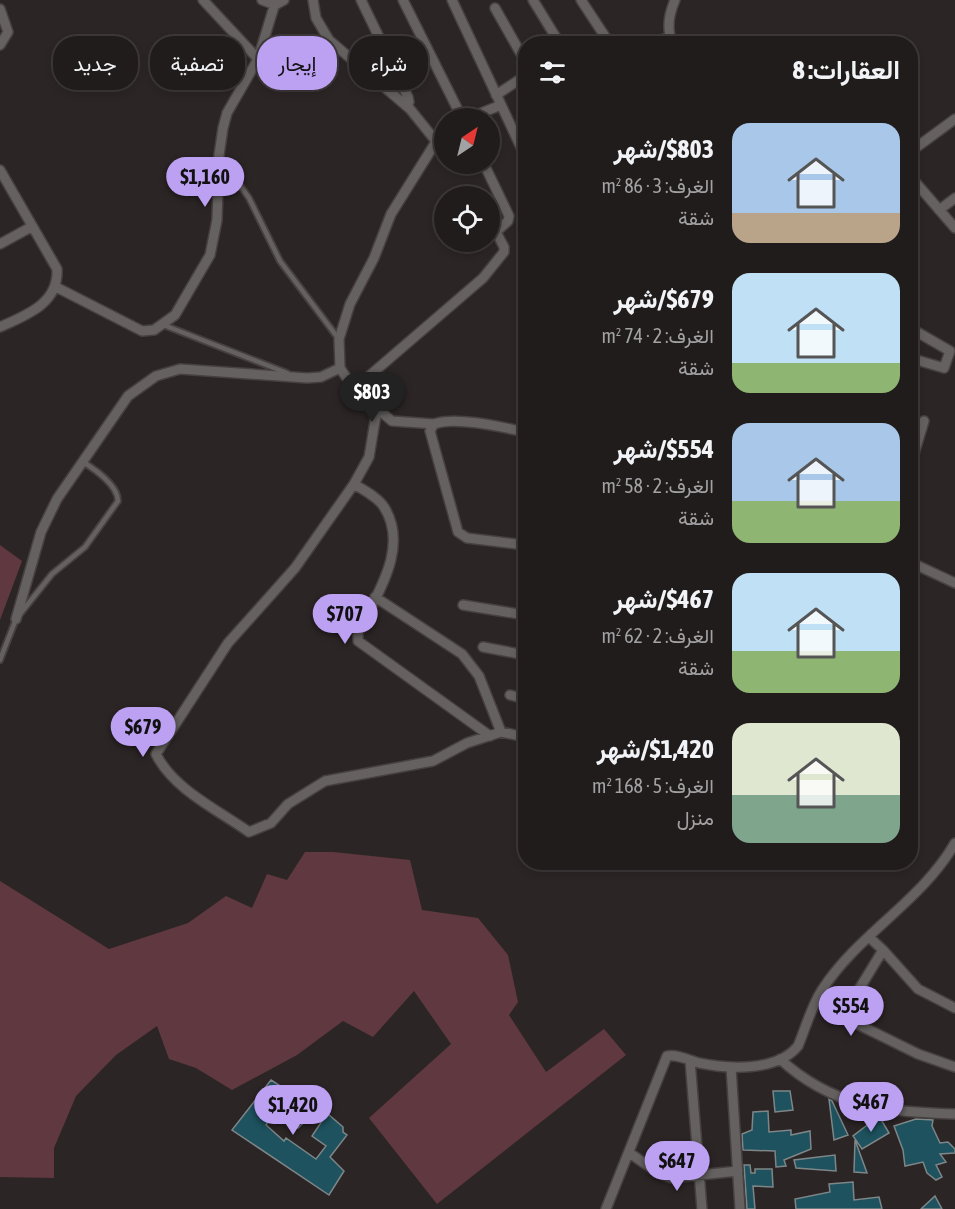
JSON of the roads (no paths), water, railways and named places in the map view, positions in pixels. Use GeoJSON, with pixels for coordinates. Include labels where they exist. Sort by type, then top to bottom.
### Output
{"type":"FeatureCollection","features":[{"type":"Feature","properties":{"kind":"street"},"geometry":{"type":"LineString","coordinates":[[203,0],[257,58]]}},
{"type":"Feature","properties":{"kind":"street"},"geometry":{"type":"LineString","coordinates":[[262,0],[275,3],[284,0]]}},
{"type":"Feature","properties":{"kind":"street"},"geometry":{"type":"LineString","coordinates":[[313,0],[316,18],[329,40],[405,105],[434,140]]}},
{"type":"Feature","properties":{"kind":"street"},"geometry":{"type":"LineString","coordinates":[[361,0],[408,97],[409,102],[405,105]]}},
{"type":"Feature","properties":{"kind":"street"},"geometry":{"type":"LineString","coordinates":[[403,0],[457,108]]}},
{"type":"Feature","properties":{"kind":"street"},"geometry":{"type":"LineString","coordinates":[[452,0],[518,141]]}},
{"type":"Feature","properties":{"kind":"street"},"geometry":{"type":"LineString","coordinates":[[533,0],[555,36]]}},
{"type":"Feature","properties":{"kind":"street"},"geometry":{"type":"LineString","coordinates":[[581,0],[605,36]]}},
{"type":"Feature","properties":{"kind":"street"},"geometry":{"type":"LineString","coordinates":[[672,36],[670,13],[675,0]]}},
{"type":"Feature","properties":{"kind":"street"},"geometry":{"type":"LineString","coordinates":[[265,36],[275,3]]}},
{"type":"Feature","properties":{"kind":"street"},"geometry":{"type":"LineString","coordinates":[[495,8],[518,49]]}},
{"type":"Feature","properties":{"kind":"street"},"geometry":{"type":"LineString","coordinates":[[0,9],[8,32],[0,45]]}},
{"type":"Feature","properties":{"kind":"street"},"geometry":{"type":"LineString","coordinates":[[56,287],[136,330],[149,331],[180,309],[210,255],[217,220],[219,155],[227,113],[257,61]]}},
{"type":"Feature","properties":{"kind":"street"},"geometry":{"type":"LineString","coordinates":[[496,95],[518,81]]}},
{"type":"Feature","properties":{"kind":"street"},"geometry":{"type":"LineString","coordinates":[[494,108],[501,105]]}},
{"type":"Feature","properties":{"kind":"street"},"geometry":{"type":"LineString","coordinates":[[918,147],[955,119]]}},
{"type":"Feature","properties":{"kind":"street"},"geometry":{"type":"LineString","coordinates":[[434,143],[392,214],[374,258],[350,304],[339,339],[340,368],[354,389],[392,421],[483,424],[518,431]]}},
{"type":"Feature","properties":{"kind":"street"},"geometry":{"type":"LineString","coordinates":[[0,170],[57,269],[56,287],[44,303],[0,327]]}},
{"type":"Feature","properties":{"kind":"street"},"geometry":{"type":"LineString","coordinates":[[354,389],[483,278],[504,252],[504,246],[496,232],[508,221],[509,216],[488,174]]}},
{"type":"Feature","properties":{"kind":"street"},"geometry":{"type":"LineString","coordinates":[[918,186],[955,228]]}},
{"type":"Feature","properties":{"kind":"street"},"geometry":{"type":"LineString","coordinates":[[939,210],[955,198]]}},
{"type":"Feature","properties":{"kind":"street"},"geometry":{"type":"LineString","coordinates":[[0,244],[31,227]]}},
{"type":"Feature","properties":{"kind":"street"},"geometry":{"type":"LineString","coordinates":[[918,333],[950,351],[944,368],[918,360]]}},
{"type":"Feature","properties":{"kind":"street"},"geometry":{"type":"LineString","coordinates":[[16,619],[48,515],[128,396],[145,382],[168,370],[210,370],[296,378],[321,377],[340,368]]}},
{"type":"Feature","properties":{"kind":"street"},"geometry":{"type":"LineString","coordinates":[[377,409],[369,457],[354,484],[295,568],[228,643],[156,754],[162,766],[188,790],[249,832],[255,832],[271,823],[288,804],[325,781],[433,761],[467,743],[501,732],[518,736]]}},
{"type":"Feature","properties":{"kind":"street"},"geometry":{"type":"LineString","coordinates":[[918,441],[924,421]]}},
{"type":"Feature","properties":{"kind":"street"},"geometry":{"type":"LineString","coordinates":[[434,424],[431,434],[458,532],[467,538],[518,544]]}},
{"type":"Feature","properties":{"kind":"street"},"geometry":{"type":"LineString","coordinates":[[354,484],[383,505],[392,524],[394,546],[389,568],[358,633],[358,641],[361,646],[490,736]]}},
{"type":"Feature","properties":{"kind":"street"},"geometry":{"type":"LineString","coordinates":[[918,566],[955,583]]}},
{"type":"Feature","properties":{"kind":"street"},"geometry":{"type":"LineString","coordinates":[[375,597],[462,654],[479,676],[501,732]]}},
{"type":"Feature","properties":{"kind":"street"},"geometry":{"type":"LineString","coordinates":[[463,605],[518,614]]}},
{"type":"Feature","properties":{"kind":"street"},"geometry":{"type":"LineString","coordinates":[[483,647],[518,654]]}},
{"type":"Feature","properties":{"kind":"street"},"geometry":{"type":"LineString","coordinates":[[510,695],[518,697]]}},
{"type":"Feature","properties":{"kind":"street"},"geometry":{"type":"LineString","coordinates":[[606,1209],[631,1154],[666,1057],[672,1055],[731,1067],[759,1065],[780,1059],[798,1046],[823,989],[940,868],[955,843]]}},
{"type":"Feature","properties":{"kind":"street"},"geometry":{"type":"LineString","coordinates":[[870,938],[923,993],[955,1008]]}},
{"type":"Feature","properties":{"kind":"street"},"geometry":{"type":"LineString","coordinates":[[884,950],[850,1004],[846,1017],[890,1041],[955,1067]]}},
{"type":"Feature","properties":{"kind":"street"},"geometry":{"type":"LineString","coordinates":[[780,1059],[798,1075],[819,1088],[861,1106],[955,1114]]}},
{"type":"Feature","properties":{"kind":"street"},"geometry":{"type":"LineString","coordinates":[[690,1060],[702,1209]]}},
{"type":"Feature","properties":{"kind":"street"},"geometry":{"type":"LineString","coordinates":[[731,1067],[740,1209]]}},
{"type":"Feature","properties":{"kind":"street"},"geometry":{"type":"LineString","coordinates":[[631,1154],[657,1172],[671,1178],[738,1171]]}},
{"type":"Feature","properties":{"kind":"lane"},"geometry":{"type":"LineString","coordinates":[[219,155],[249,198],[280,261],[339,339]]}},
{"type":"Feature","properties":{"kind":"lane"},"geometry":{"type":"LineString","coordinates":[[161,324],[237,352],[296,378]]}},
{"type":"Feature","properties":{"kind":"lane"},"geometry":{"type":"LineString","coordinates":[[0,660],[16,619],[52,574],[85,546],[118,501],[116,492],[99,472],[83,462]]}}]}
